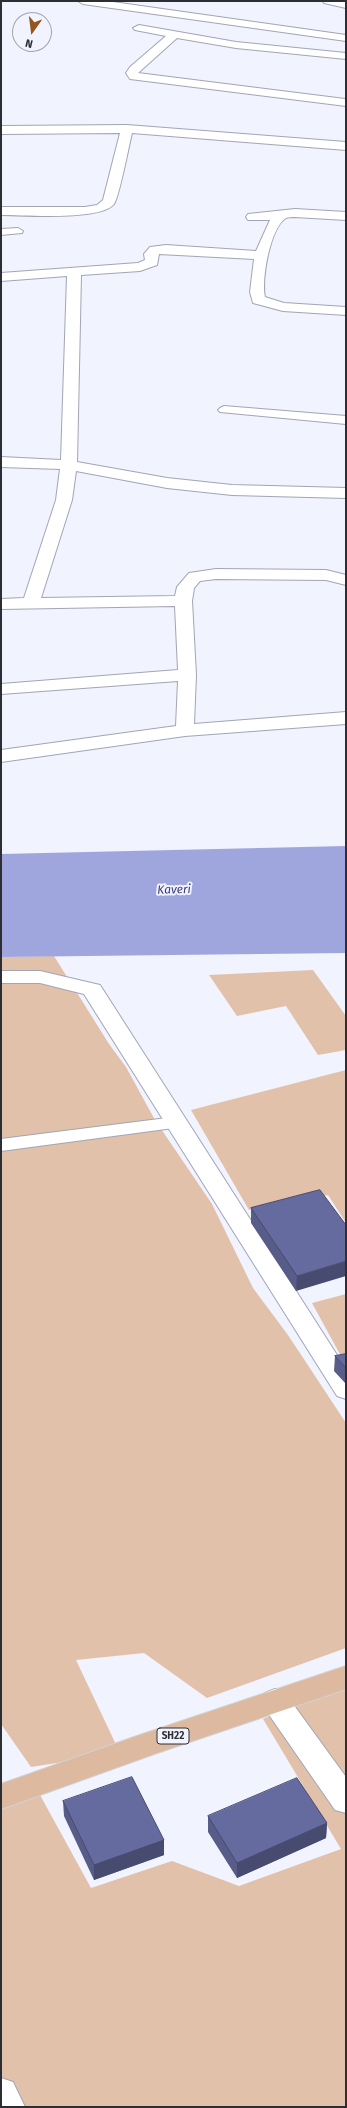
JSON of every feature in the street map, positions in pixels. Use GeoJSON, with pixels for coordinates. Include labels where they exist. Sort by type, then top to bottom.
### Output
{"type":"FeatureCollection","features":[{"type":"Feature","properties":{"kind":"main road","name":"SH22"},"geometry":{"type":"LineString","coordinates":[[1,1797],[346,1677]]}},
{"type":"Feature","properties":{"kind":"street"},"geometry":{"type":"LineString","coordinates":[[83,1],[346,38]]}},
{"type":"Feature","properties":{"kind":"street"},"geometry":{"type":"LineString","coordinates":[[328,1],[346,4]]}},
{"type":"Feature","properties":{"kind":"street"},"geometry":{"type":"LineString","coordinates":[[139,28],[236,45],[346,56]]}},
{"type":"Feature","properties":{"kind":"street"},"geometry":{"type":"LineString","coordinates":[[174,35],[134,69],[132,73],[134,77],[345,103]]}},
{"type":"Feature","properties":{"kind":"street"},"geometry":{"type":"LineString","coordinates":[[1,211],[85,211],[101,208],[109,202],[127,129]]}},
{"type":"Feature","properties":{"kind":"street"},"geometry":{"type":"LineString","coordinates":[[1,130],[127,129],[346,146]]}},
{"type":"Feature","properties":{"kind":"street"},"geometry":{"type":"LineString","coordinates":[[253,217],[282,215],[346,216]]}},
{"type":"Feature","properties":{"kind":"street"},"geometry":{"type":"LineString","coordinates":[[282,215],[275,220],[261,255],[256,294],[258,300],[283,307],[346,311]]}},
{"type":"Feature","properties":{"kind":"street"},"geometry":{"type":"LineString","coordinates":[[1,277],[148,265],[152,262],[151,254],[155,250],[166,249],[261,255]]}},
{"type":"Feature","properties":{"kind":"street"},"geometry":{"type":"LineString","coordinates":[[31,602],[64,500],[68,465],[73,364],[74,272]]}},
{"type":"Feature","properties":{"kind":"street"},"geometry":{"type":"LineString","coordinates":[[1,462],[68,465],[167,483],[232,490],[346,493]]}},
{"type":"Feature","properties":{"kind":"street"},"geometry":{"type":"LineString","coordinates":[[185,730],[187,674],[182,600],[186,587],[195,577],[216,574],[326,575],[346,580]]}},
{"type":"Feature","properties":{"kind":"street"},"geometry":{"type":"LineString","coordinates":[[1,604],[31,602],[182,600]]}},
{"type":"Feature","properties":{"kind":"street"},"geometry":{"type":"LineString","coordinates":[[1,689],[187,674]]}},
{"type":"Feature","properties":{"kind":"street"},"geometry":{"type":"LineString","coordinates":[[1,756],[185,730],[346,718]]}},
{"type":"Feature","properties":{"kind":"street"},"geometry":{"type":"LineString","coordinates":[[1,977],[40,977],[92,990],[346,1390]]}},
{"type":"Feature","properties":{"kind":"street"},"geometry":{"type":"LineString","coordinates":[[275,1701],[346,1801]]}},
{"type":"Feature","properties":{"kind":"street"},"geometry":{"type":"LineString","coordinates":[[1,2093],[8,2107]]}},
{"type":"Feature","properties":{"kind":"lane"},"geometry":{"type":"LineString","coordinates":[[1,232],[18,231]]}},
{"type":"Feature","properties":{"kind":"lane"},"geometry":{"type":"LineString","coordinates":[[224,410],[346,420]]}},
{"type":"Feature","properties":{"kind":"lane"},"geometry":{"type":"LineString","coordinates":[[1,1145],[175,1122]]}},
{"type":"Feature","properties":{"kind":"shaded area"},"geometry":{"type":"Polygon","coordinates":[[[54,956],[109,1044],[126,1067],[155,1120],[212,1204],[253,1288],[288,1335],[346,1423],[346,1648],[207,1698],[144,1653],[76,1660],[120,1753],[31,1767],[1,1724],[1,957],[54,956]]]}},
{"type":"Feature","properties":{"kind":"shaded area"},"geometry":{"type":"Polygon","coordinates":[[[313,970],[346,1016],[346,1050],[318,1055],[286,1006],[237,1016],[209,975],[313,970]]]}},
{"type":"Feature","properties":{"kind":"shaded area"},"geometry":{"type":"Polygon","coordinates":[[[346,1070],[346,1223],[328,1195],[249,1210],[191,1110],[346,1070]]]}},
{"type":"Feature","properties":{"kind":"shaded area"},"geometry":{"type":"Polygon","coordinates":[[[346,1294],[346,1356],[342,1358],[312,1303],[346,1294]]]}},
{"type":"Feature","properties":{"kind":"shaded area"},"geometry":{"type":"Polygon","coordinates":[[[346,1686],[346,2107],[1,2107],[1,1809],[40,1795],[91,1888],[172,1861],[239,1886],[341,1849],[263,1719],[346,1686]]]}},
{"type":"Feature","properties":{"kind":"water","name":"Kaveri"},"geometry":{"type":"Polygon","coordinates":[[[346,846],[346,953],[1,957],[1,854],[346,846]]]}},
{"type":"Feature","properties":{"kind":"building"},"geometry":{"type":"Polygon","coordinates":[[[320,1190],[346,1225],[346,1261],[297,1276],[251,1208],[320,1190]]]}},
{"type":"Feature","properties":{"kind":"building"},"geometry":{"type":"Polygon","coordinates":[[[346,1354],[346,1368],[335,1356],[346,1354]]]}},
{"type":"Feature","properties":{"kind":"building"},"geometry":{"type":"Polygon","coordinates":[[[132,1777],[164,1840],[94,1865],[63,1801],[132,1777]]]}},
{"type":"Feature","properties":{"kind":"building"},"geometry":{"type":"Polygon","coordinates":[[[297,1778],[327,1823],[237,1863],[208,1816],[297,1778]]]}}]}
